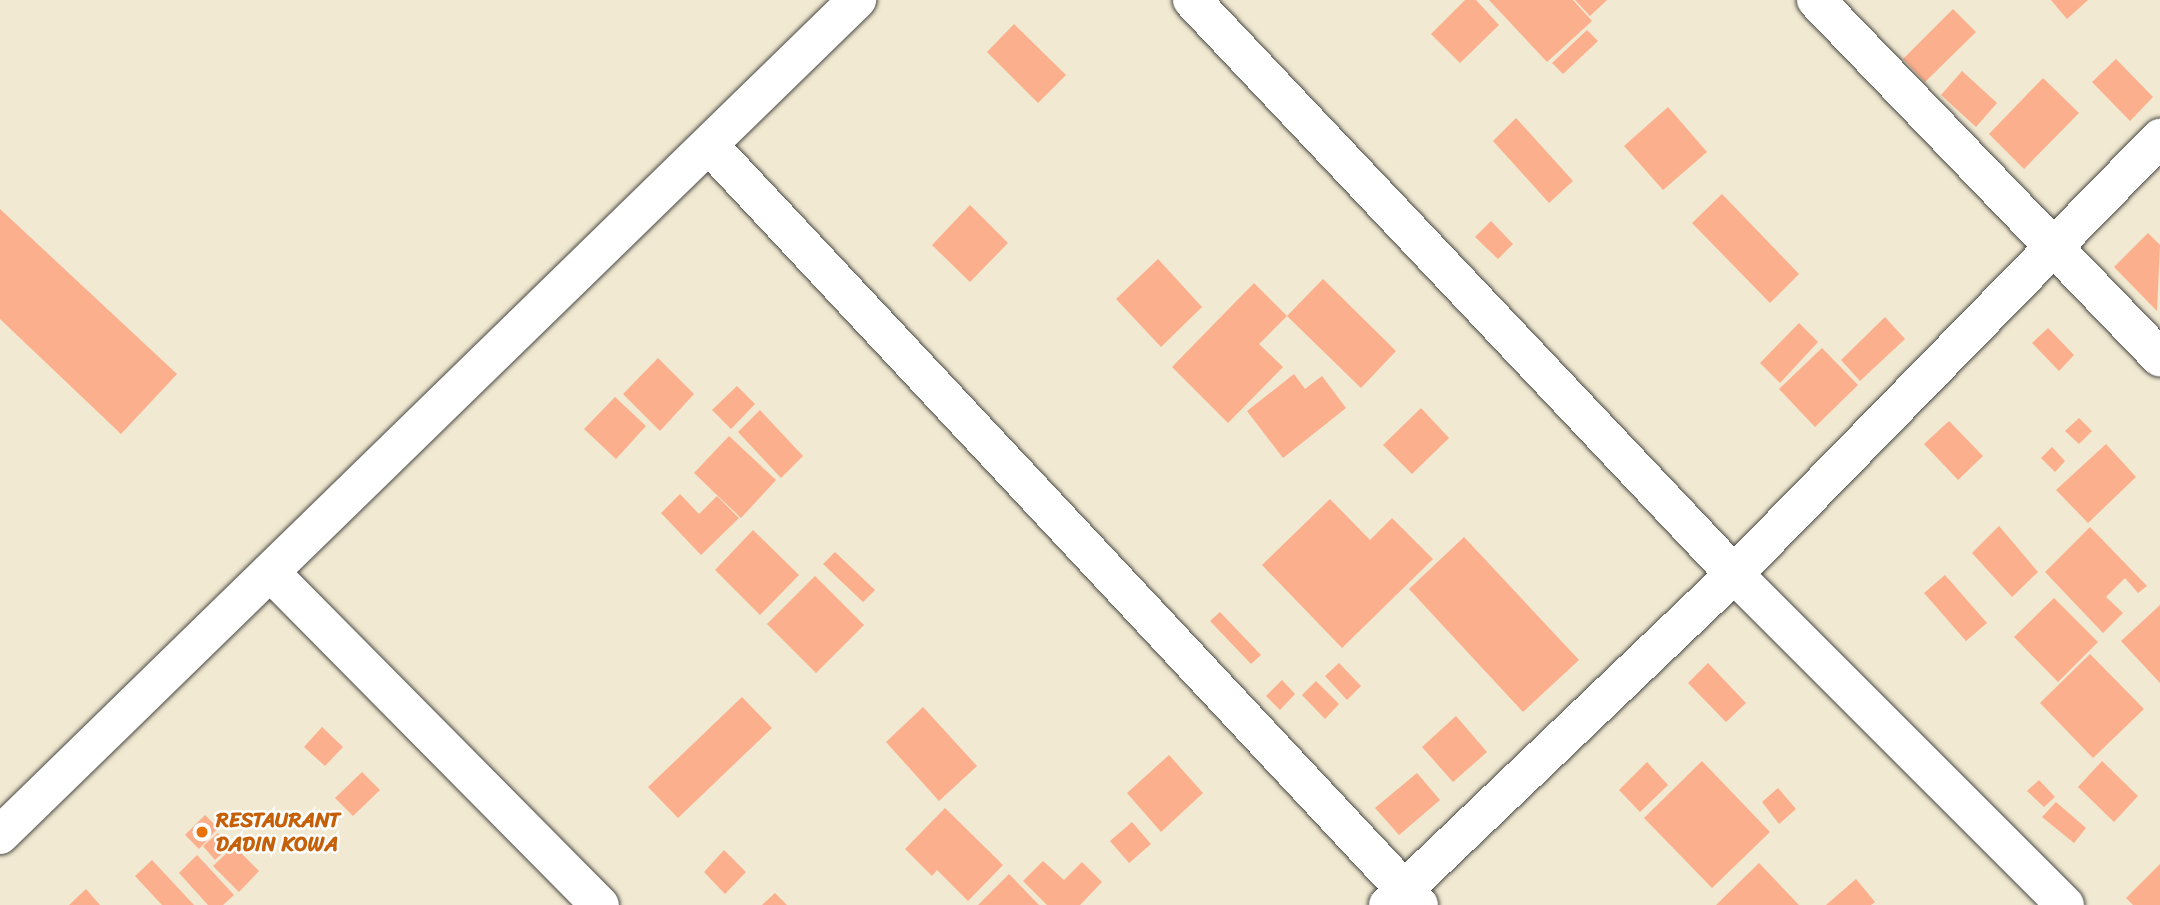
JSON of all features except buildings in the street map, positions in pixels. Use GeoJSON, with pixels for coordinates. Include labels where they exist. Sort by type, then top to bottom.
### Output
{"type":"FeatureCollection","features":[{"type":"Feature","properties":{"kind":"street"},"geometry":{"type":"LineString","coordinates":[[0,835],[857,0]]}},
{"type":"Feature","properties":{"kind":"street"},"geometry":{"type":"LineString","coordinates":[[1192,0],[1734,574],[2064,905]]}},
{"type":"Feature","properties":{"kind":"street"},"geometry":{"type":"LineString","coordinates":[[1816,0],[2160,358]]}},
{"type":"Feature","properties":{"kind":"street"},"geometry":{"type":"LineString","coordinates":[[709,145],[1404,900],[1734,574],[2055,249],[2160,138]]}},
{"type":"Feature","properties":{"kind":"street"},"geometry":{"type":"LineString","coordinates":[[270,572],[600,905]]}},
{"type":"Feature","properties":{"kind":"place","name":"RESTAURANT DADIN KOWA"},"geometry":{"type":"Point","coordinates":[202,832]}}]}
